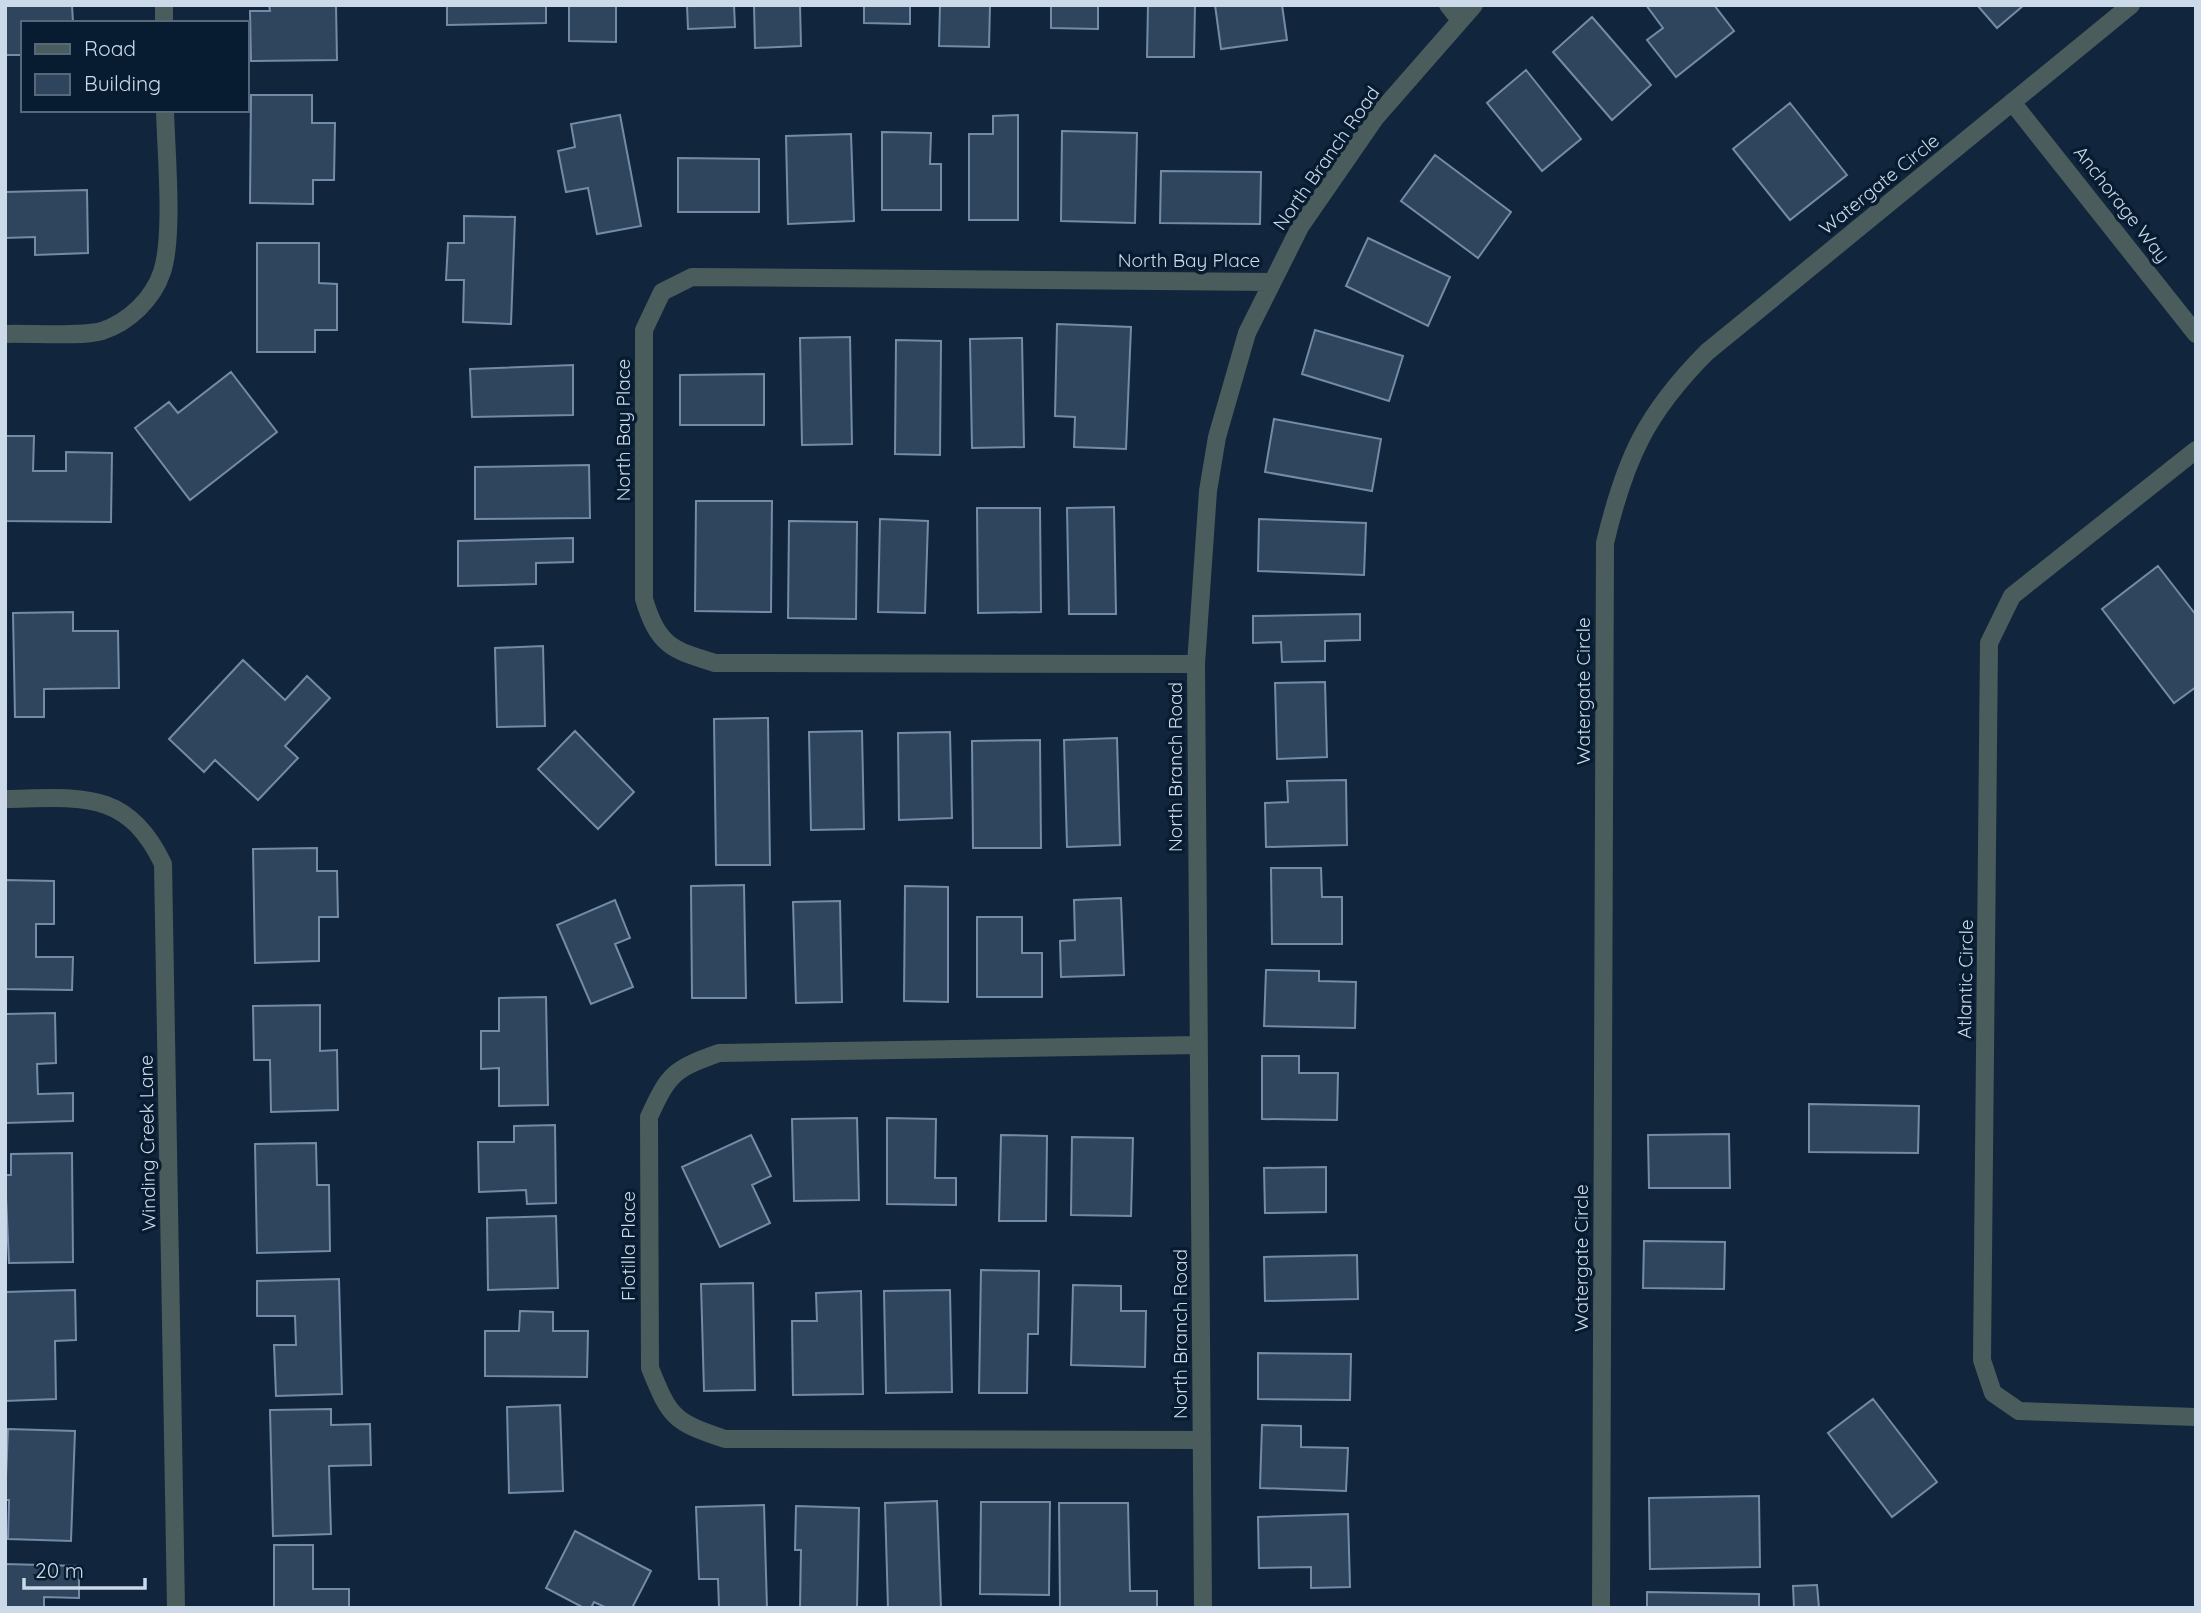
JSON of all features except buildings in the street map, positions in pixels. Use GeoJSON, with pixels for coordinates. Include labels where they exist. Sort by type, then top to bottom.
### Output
{"type":"FeatureCollection","features":[{"type":"Feature","properties":{"kind":"street","name":"North Branch Road"},"geometry":{"type":"LineString","coordinates":[[1203,1608],[1196,664],[1208,491],[1217,437],[1247,333],[1300,227],[1454,12],[1474,5]]}},
{"type":"Feature","properties":{"kind":"street","name":"Watergate Circle"},"geometry":{"type":"LineString","coordinates":[[1601,1608],[1605,543],[1619,484],[1652,415],[1676,383],[1707,352],[2131,5]]}},
{"type":"Feature","properties":{"kind":"street","name":"Anchorage Way"},"geometry":{"type":"LineString","coordinates":[[2012,102],[2196,334]]}},
{"type":"Feature","properties":{"kind":"street"},"geometry":{"type":"LineString","coordinates":[[5,334],[101,332],[128,319],[149,298],[162,272],[167,242],[165,112]]}},
{"type":"Feature","properties":{"kind":"street","name":"North Bay Place"},"geometry":{"type":"LineString","coordinates":[[1196,664],[715,663],[676,651],[658,636],[644,599],[644,330],[662,292],[692,277],[1271,282]]}},
{"type":"Feature","properties":{"kind":"street","name":"Atlantic Circle"},"geometry":{"type":"LineString","coordinates":[[2196,450],[2012,596],[1989,643],[1982,1360],[1993,1393],[2019,1411],[2196,1417]]}},
{"type":"Feature","properties":{"kind":"street","name":"Winding Creek Lane"},"geometry":{"type":"LineString","coordinates":[[5,799],[74,798],[104,803],[130,816],[150,837],[163,864],[176,1608]]}},
{"type":"Feature","properties":{"kind":"street","name":"Flotilla Place"},"geometry":{"type":"LineString","coordinates":[[1198,1045],[719,1053],[681,1066],[661,1090],[649,1117],[650,1368],[665,1406],[684,1425],[724,1439],[1202,1440]]}}]}
